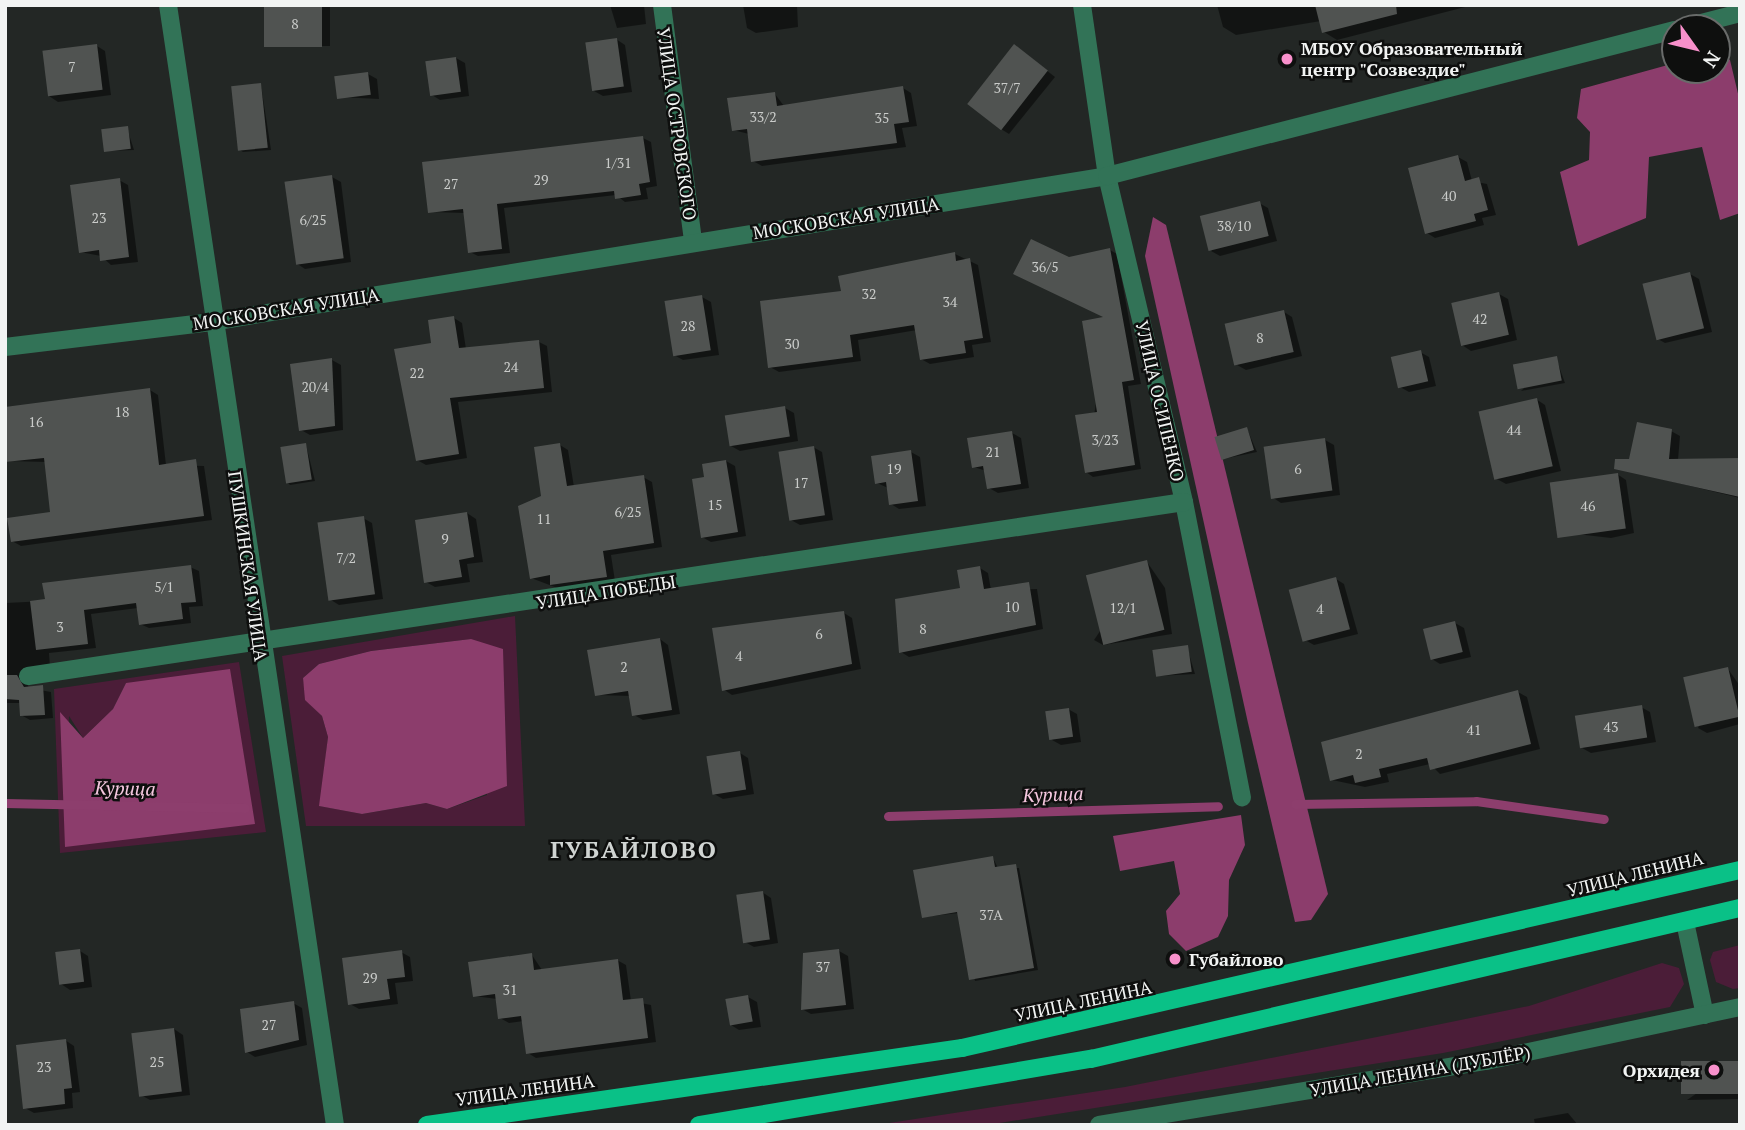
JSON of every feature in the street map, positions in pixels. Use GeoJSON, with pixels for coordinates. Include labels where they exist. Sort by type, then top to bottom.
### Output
{"type":"FeatureCollection","features":[{"type":"Feature","properties":{"kind":"main road","name":"УЛИЦА ЛЕНИНА"},"geometry":{"type":"LineString","coordinates":[[427,1125],[961,1048],[1740,870]]}},
{"type":"Feature","properties":{"kind":"main road"},"geometry":{"type":"LineString","coordinates":[[699,1125],[1091,1059],[1740,908]]}},
{"type":"Feature","properties":{"kind":"street","name":"ПУШКИНСКАЯ УЛИЦА"},"geometry":{"type":"LineString","coordinates":[[168,5],[259,646],[335,1125]]}},
{"type":"Feature","properties":{"kind":"street","name":"УЛИЦА ОСТРОВСКОГО"},"geometry":{"type":"LineString","coordinates":[[662,5],[693,242]]}},
{"type":"Feature","properties":{"kind":"street","name":"УЛИЦА ОСИПЕНКО"},"geometry":{"type":"LineString","coordinates":[[1082,5],[1107,176],[1184,502],[1242,797]]}},
{"type":"Feature","properties":{"kind":"street","name":"МОСКОВСКАЯ УЛИЦА"},"geometry":{"type":"LineString","coordinates":[[5,347],[211,322],[1107,176],[1661,34]]}},
{"type":"Feature","properties":{"kind":"street","name":"УЛИЦА ПОБЕДЫ"},"geometry":{"type":"LineString","coordinates":[[28,676],[259,646],[1184,502]]}},
{"type":"Feature","properties":{"kind":"street"},"geometry":{"type":"LineString","coordinates":[[1685,922],[1704,1015]]}},
{"type":"Feature","properties":{"kind":"street","name":"УЛИЦА ЛЕНИНА (ДУБЛЁР)"},"geometry":{"type":"LineString","coordinates":[[1099,1125],[1486,1062],[1740,1007]]}},
{"type":"Feature","properties":{"kind":"shaded area"},"geometry":{"type":"Polygon","coordinates":[[[1731,64],[1740,102],[1740,213],[1720,220],[1702,147],[1649,157],[1646,218],[1578,246],[1560,172],[1589,160],[1590,132],[1577,118],[1581,89],[1661,67],[1661,84],[1731,84],[1731,64]]]}},
{"type":"Feature","properties":{"kind":"shaded area"},"geometry":{"type":"Polygon","coordinates":[[[1153,217],[1166,225],[1328,894],[1311,920],[1295,922],[1248,723],[1145,256],[1153,217]]]}},
{"type":"Feature","properties":{"kind":"shaded area"},"geometry":{"type":"Polygon","coordinates":[[[515,616],[525,826],[306,826],[282,656],[515,616]],[[471,639],[371,651],[319,664],[303,678],[306,700],[322,716],[328,737],[320,806],[362,814],[426,803],[447,809],[487,795],[471,639]]]}},
{"type":"Feature","properties":{"kind":"shaded area"},"geometry":{"type":"Polygon","coordinates":[[[471,639],[503,649],[507,786],[447,809],[426,803],[362,814],[319,806],[328,737],[322,716],[305,700],[303,678],[319,664],[371,651],[471,639]]]}},
{"type":"Feature","properties":{"kind":"shaded area"},"geometry":{"type":"Polygon","coordinates":[[[239,662],[266,832],[60,853],[54,689],[239,662]],[[126,683],[113,709],[83,738],[69,716],[65,847],[138,685],[126,683]]]}},
{"type":"Feature","properties":{"kind":"shaded area"},"geometry":{"type":"Polygon","coordinates":[[[230,669],[255,824],[65,847],[60,712],[83,738],[113,709],[126,683],[230,669]]]}},
{"type":"Feature","properties":{"kind":"shaded area"},"geometry":{"type":"Polygon","coordinates":[[[1241,815],[1245,845],[1229,880],[1228,916],[1218,937],[1186,951],[1169,934],[1166,911],[1180,894],[1174,861],[1120,871],[1113,836],[1241,815]]]}},
{"type":"Feature","properties":{"kind":"shaded area"},"geometry":{"type":"Polygon","coordinates":[[[1740,945],[1740,988],[1733,989],[1716,982],[1710,960],[1713,952],[1740,945]]]}},
{"type":"Feature","properties":{"kind":"shaded area"},"geometry":{"type":"Polygon","coordinates":[[[1662,963],[1679,968],[1684,984],[1670,1007],[1443,1053],[987,1125],[876,1125],[1125,1087],[1529,1006],[1662,963]]]}},
{"type":"Feature","properties":{"kind":"building"},"geometry":{"type":"Polygon","coordinates":[[[264,5],[322,5],[322,47],[264,47],[264,5]]]}},
{"type":"Feature","properties":{"kind":"building"},"geometry":{"type":"Polygon","coordinates":[[[1315,5],[1396,5],[1397,14],[1322,33],[1315,5]]]}},
{"type":"Feature","properties":{"kind":"building"},"geometry":{"type":"Polygon","coordinates":[[[617,38],[624,87],[592,91],[585,42],[617,38]]]}},
{"type":"Feature","properties":{"kind":"building"},"geometry":{"type":"Polygon","coordinates":[[[97,44],[103,90],[48,96],[42,51],[97,44]]]}},
{"type":"Feature","properties":{"kind":"building"},"geometry":{"type":"Polygon","coordinates":[[[1014,44],[1048,70],[1001,130],[967,104],[1014,44]]]}},
{"type":"Feature","properties":{"kind":"building"},"geometry":{"type":"Polygon","coordinates":[[[456,57],[461,92],[430,96],[425,61],[456,57]]]}},
{"type":"Feature","properties":{"kind":"building"},"geometry":{"type":"Polygon","coordinates":[[[368,72],[371,95],[337,99],[334,76],[368,72]]]}},
{"type":"Feature","properties":{"kind":"building"},"geometry":{"type":"Polygon","coordinates":[[[261,83],[268,148],[238,151],[231,86],[261,83]]]}},
{"type":"Feature","properties":{"kind":"building"},"geometry":{"type":"Polygon","coordinates":[[[903,86],[909,122],[894,124],[897,143],[751,162],[747,129],[732,131],[727,98],[775,92],[777,106],[903,86]]]}},
{"type":"Feature","properties":{"kind":"building"},"geometry":{"type":"Polygon","coordinates":[[[128,126],[131,149],[104,152],[101,129],[128,126]]]}},
{"type":"Feature","properties":{"kind":"building"},"geometry":{"type":"Polygon","coordinates":[[[643,136],[650,182],[639,184],[641,195],[615,199],[614,191],[497,204],[502,249],[468,253],[463,209],[428,213],[422,162],[643,136]]]}},
{"type":"Feature","properties":{"kind":"building"},"geometry":{"type":"Polygon","coordinates":[[[1458,155],[1465,181],[1479,177],[1488,210],[1474,214],[1476,221],[1425,234],[1408,168],[1458,155]]]}},
{"type":"Feature","properties":{"kind":"building"},"geometry":{"type":"Polygon","coordinates":[[[332,175],[344,258],[296,265],[284,182],[332,175]]]}},
{"type":"Feature","properties":{"kind":"building"},"geometry":{"type":"Polygon","coordinates":[[[120,178],[129,257],[100,261],[99,250],[79,253],[70,185],[120,178]]]}},
{"type":"Feature","properties":{"kind":"building"},"geometry":{"type":"Polygon","coordinates":[[[1260,201],[1269,236],[1209,251],[1200,216],[1260,201]]]}},
{"type":"Feature","properties":{"kind":"building"},"geometry":{"type":"Polygon","coordinates":[[[1031,239],[1069,257],[1110,248],[1134,380],[1122,382],[1135,465],[1085,473],[1075,415],[1097,412],[1082,321],[1103,317],[1013,274],[1031,239]]]}},
{"type":"Feature","properties":{"kind":"building"},"geometry":{"type":"Polygon","coordinates":[[[955,252],[956,261],[970,258],[983,338],[964,341],[966,353],[920,360],[914,325],[850,335],[853,357],[768,368],[760,301],[841,291],[838,276],[955,252]]]}},
{"type":"Feature","properties":{"kind":"building"},"geometry":{"type":"Polygon","coordinates":[[[1690,272],[1704,328],[1656,340],[1642,284],[1690,272]]]}},
{"type":"Feature","properties":{"kind":"building"},"geometry":{"type":"Polygon","coordinates":[[[1499,292],[1509,335],[1461,346],[1451,303],[1499,292]]]}},
{"type":"Feature","properties":{"kind":"building"},"geometry":{"type":"Polygon","coordinates":[[[702,295],[711,350],[673,356],[664,301],[702,295]]]}},
{"type":"Feature","properties":{"kind":"building"},"geometry":{"type":"Polygon","coordinates":[[[1284,310],[1294,352],[1234,366],[1225,324],[1284,310]]]}},
{"type":"Feature","properties":{"kind":"building"},"geometry":{"type":"Polygon","coordinates":[[[454,316],[459,348],[539,340],[544,388],[450,398],[459,454],[416,461],[394,349],[431,343],[428,320],[454,316]]]}},
{"type":"Feature","properties":{"kind":"building"},"geometry":{"type":"Polygon","coordinates":[[[1421,350],[1428,381],[1398,388],[1391,357],[1421,350]]]}},
{"type":"Feature","properties":{"kind":"building"},"geometry":{"type":"Polygon","coordinates":[[[1557,356],[1562,381],[1518,389],[1513,365],[1557,356]]]}},
{"type":"Feature","properties":{"kind":"building"},"geometry":{"type":"Polygon","coordinates":[[[332,358],[335,426],[299,431],[290,364],[332,358]]]}},
{"type":"Feature","properties":{"kind":"building"},"geometry":{"type":"Polygon","coordinates":[[[150,388],[159,465],[196,459],[204,516],[11,542],[7,518],[50,512],[44,458],[5,462],[5,407],[150,388]]]}},
{"type":"Feature","properties":{"kind":"building"},"geometry":{"type":"Polygon","coordinates":[[[1537,398],[1553,466],[1494,480],[1479,411],[1537,398]]]}},
{"type":"Feature","properties":{"kind":"building"},"geometry":{"type":"Polygon","coordinates":[[[785,406],[790,437],[730,446],[725,416],[785,406]]]}},
{"type":"Feature","properties":{"kind":"building"},"geometry":{"type":"Polygon","coordinates":[[[1637,422],[1672,429],[1669,459],[1740,458],[1740,497],[1614,469],[1615,459],[1629,459],[1637,422]]]}},
{"type":"Feature","properties":{"kind":"building"},"geometry":{"type":"Polygon","coordinates":[[[1247,427],[1254,450],[1222,460],[1214,437],[1247,427]]]}},
{"type":"Feature","properties":{"kind":"building"},"geometry":{"type":"Polygon","coordinates":[[[1012,431],[1021,484],[987,489],[983,466],[972,468],[967,438],[1012,431]]]}},
{"type":"Feature","properties":{"kind":"building"},"geometry":{"type":"Polygon","coordinates":[[[1325,438],[1332,490],[1271,499],[1264,447],[1325,438]]]}},
{"type":"Feature","properties":{"kind":"building"},"geometry":{"type":"Polygon","coordinates":[[[306,443],[312,480],[286,484],[280,447],[306,443]]]}},
{"type":"Feature","properties":{"kind":"building"},"geometry":{"type":"Polygon","coordinates":[[[560,443],[567,486],[644,475],[654,543],[603,551],[607,577],[550,585],[550,575],[530,579],[518,506],[541,496],[534,447],[560,443]]]}},
{"type":"Feature","properties":{"kind":"building"},"geometry":{"type":"Polygon","coordinates":[[[814,446],[825,515],[789,521],[778,452],[814,446]]]}},
{"type":"Feature","properties":{"kind":"building"},"geometry":{"type":"Polygon","coordinates":[[[911,450],[918,501],[889,505],[886,482],[875,484],[871,456],[911,450]]]}},
{"type":"Feature","properties":{"kind":"building"},"geometry":{"type":"Polygon","coordinates":[[[726,460],[738,532],[701,538],[692,479],[704,477],[702,464],[726,460]]]}},
{"type":"Feature","properties":{"kind":"building"},"geometry":{"type":"Polygon","coordinates":[[[1618,473],[1626,528],[1557,538],[1550,483],[1618,473]]]}},
{"type":"Feature","properties":{"kind":"building"},"geometry":{"type":"Polygon","coordinates":[[[467,512],[474,557],[459,560],[462,577],[424,583],[415,520],[467,512]]]}},
{"type":"Feature","properties":{"kind":"building"},"geometry":{"type":"Polygon","coordinates":[[[364,516],[375,594],[328,601],[317,523],[364,516]]]}},
{"type":"Feature","properties":{"kind":"building"},"geometry":{"type":"Polygon","coordinates":[[[1147,560],[1164,630],[1103,645],[1086,575],[1147,560]]]}},
{"type":"Feature","properties":{"kind":"building"},"geometry":{"type":"Polygon","coordinates":[[[191,565],[196,602],[181,603],[183,619],[139,625],[136,603],[84,610],[88,644],[36,650],[30,601],[45,599],[42,583],[191,565]]]}},
{"type":"Feature","properties":{"kind":"building"},"geometry":{"type":"Polygon","coordinates":[[[980,566],[984,589],[1029,582],[1036,625],[899,653],[895,599],[960,588],[957,570],[980,566]]]}},
{"type":"Feature","properties":{"kind":"building"},"geometry":{"type":"Polygon","coordinates":[[[1336,577],[1350,629],[1303,642],[1289,590],[1336,577]]]}},
{"type":"Feature","properties":{"kind":"building"},"geometry":{"type":"Polygon","coordinates":[[[844,611],[852,664],[722,691],[712,628],[844,611]]]}},
{"type":"Feature","properties":{"kind":"building"},"geometry":{"type":"Polygon","coordinates":[[[1455,621],[1463,652],[1431,660],[1423,629],[1455,621]]]}},
{"type":"Feature","properties":{"kind":"building"},"geometry":{"type":"Polygon","coordinates":[[[660,638],[672,710],[632,716],[628,691],[595,696],[587,650],[660,638]]]}},
{"type":"Feature","properties":{"kind":"building"},"geometry":{"type":"Polygon","coordinates":[[[1188,645],[1192,672],[1156,677],[1152,650],[1188,645]]]}},
{"type":"Feature","properties":{"kind":"building"},"geometry":{"type":"Polygon","coordinates":[[[1728,667],[1739,717],[1695,727],[1683,677],[1728,667]]]}},
{"type":"Feature","properties":{"kind":"building"},"geometry":{"type":"Polygon","coordinates":[[[5,675],[17,675],[24,687],[43,685],[45,715],[20,716],[19,700],[5,699],[5,675]]]}},
{"type":"Feature","properties":{"kind":"building"},"geometry":{"type":"Polygon","coordinates":[[[1518,690],[1531,744],[1430,770],[1427,758],[1379,769],[1381,777],[1355,783],[1353,775],[1330,781],[1321,742],[1518,690]]]}},
{"type":"Feature","properties":{"kind":"building"},"geometry":{"type":"Polygon","coordinates":[[[1642,705],[1647,738],[1580,748],[1575,716],[1642,705]]]}},
{"type":"Feature","properties":{"kind":"building"},"geometry":{"type":"Polygon","coordinates":[[[1069,708],[1073,737],[1049,740],[1045,711],[1069,708]]]}},
{"type":"Feature","properties":{"kind":"building"},"geometry":{"type":"Polygon","coordinates":[[[740,751],[746,790],[713,795],[706,756],[740,751]]]}},
{"type":"Feature","properties":{"kind":"building"},"geometry":{"type":"Polygon","coordinates":[[[993,856],[995,867],[1016,864],[1034,968],[969,980],[957,912],[922,918],[913,870],[993,856]]]}},
{"type":"Feature","properties":{"kind":"building"},"geometry":{"type":"Polygon","coordinates":[[[763,891],[770,940],[743,943],[736,895],[763,891]]]}},
{"type":"Feature","properties":{"kind":"building"},"geometry":{"type":"Polygon","coordinates":[[[80,949],[84,982],[59,985],[55,952],[80,949]]]}},
{"type":"Feature","properties":{"kind":"building"},"geometry":{"type":"Polygon","coordinates":[[[839,949],[846,1005],[801,1010],[803,953],[839,949]]]}},
{"type":"Feature","properties":{"kind":"building"},"geometry":{"type":"Polygon","coordinates":[[[402,950],[405,977],[387,979],[390,999],[348,1005],[342,958],[402,950]]]}},
{"type":"Feature","properties":{"kind":"building"},"geometry":{"type":"Polygon","coordinates":[[[532,953],[534,970],[618,959],[623,1000],[643,998],[648,1038],[526,1054],[521,1016],[498,1019],[495,994],[473,997],[468,962],[532,953]]]}},
{"type":"Feature","properties":{"kind":"building"},"geometry":{"type":"Polygon","coordinates":[[[748,995],[753,1022],[730,1026],[725,999],[748,995]]]}},
{"type":"Feature","properties":{"kind":"building"},"geometry":{"type":"Polygon","coordinates":[[[294,1001],[299,1040],[245,1053],[240,1009],[294,1001]]]}},
{"type":"Feature","properties":{"kind":"building"},"geometry":{"type":"Polygon","coordinates":[[[174,1028],[182,1092],[139,1097],[131,1033],[174,1028]]]}},
{"type":"Feature","properties":{"kind":"building"},"geometry":{"type":"Polygon","coordinates":[[[66,1039],[72,1088],[64,1089],[65,1104],[23,1109],[16,1045],[66,1039]]]}},
{"type":"Feature","properties":{"kind":"building"},"geometry":{"type":"Polygon","coordinates":[[[1681,1061],[1740,1061],[1740,1094],[1681,1094],[1681,1061]]]}},
{"type":"Feature","properties":{"kind":"waterway","name":"Курица"},"geometry":{"type":"LineString","coordinates":[[1295,804],[1476,801],[1604,819]]}},
{"type":"Feature","properties":{"kind":"waterway","name":"Курица"},"geometry":{"type":"LineString","coordinates":[[5,803],[245,808]]}},
{"type":"Feature","properties":{"kind":"waterway","name":"Курица"},"geometry":{"type":"LineString","coordinates":[[888,816],[1218,806]]}},
{"type":"Feature","properties":{"kind":"place","name":"МБОУ Образовательный центр \"Созвездие\""},"geometry":{"type":"Point","coordinates":[1287,59]}},
{"type":"Feature","properties":{"kind":"place","name":"Губайлово"},"geometry":{"type":"Point","coordinates":[1175,959]}},
{"type":"Feature","properties":{"kind":"place","name":"Орхидея"},"geometry":{"type":"Point","coordinates":[1714,1070]}},
{"type":"Feature","properties":{"kind":"district","name":"ГУБАЙЛОВО"},"geometry":{"type":"Point","coordinates":[634,850]}}]}
